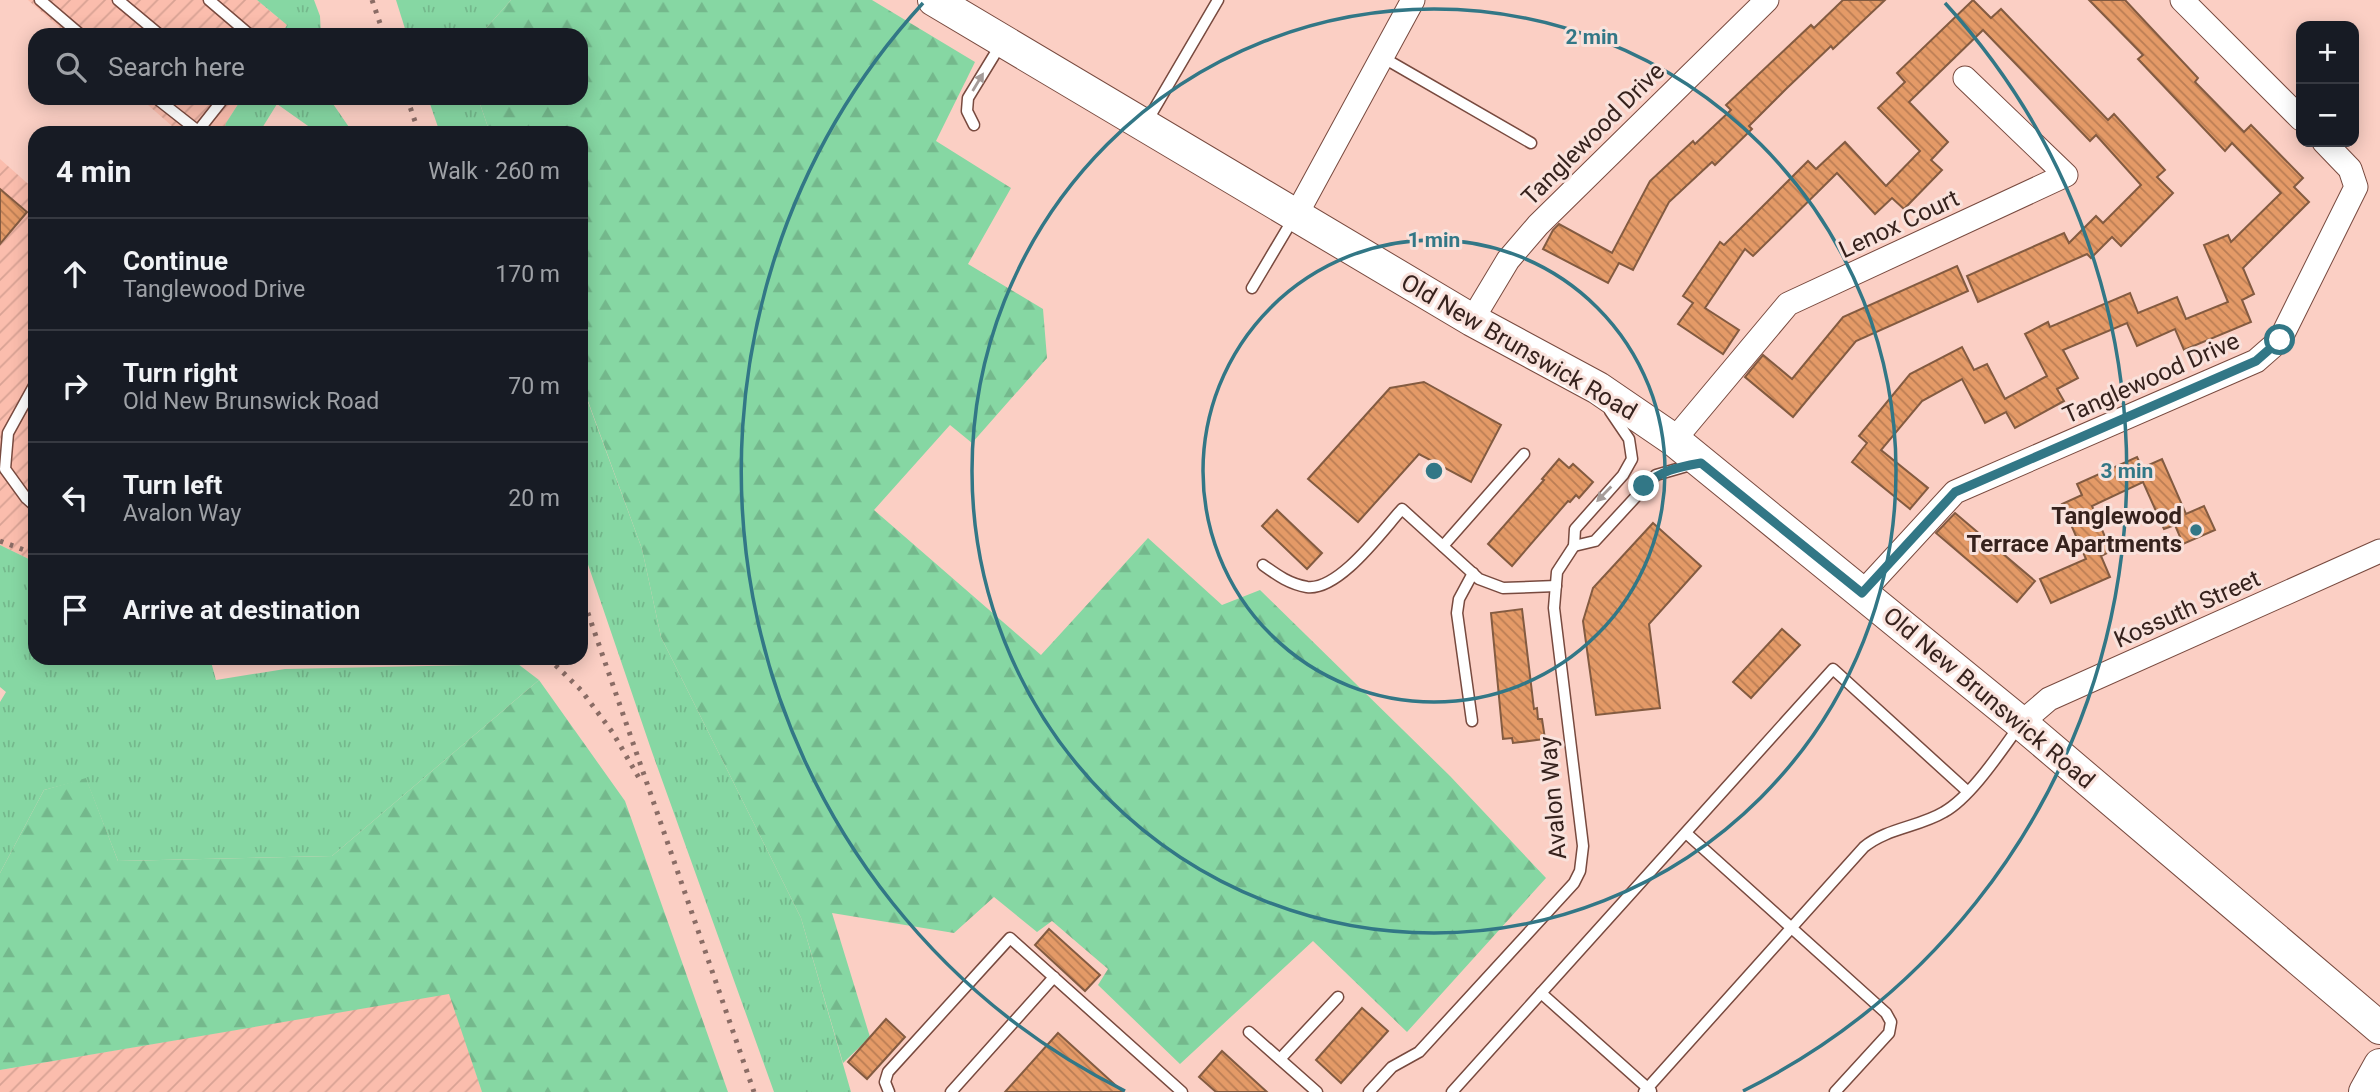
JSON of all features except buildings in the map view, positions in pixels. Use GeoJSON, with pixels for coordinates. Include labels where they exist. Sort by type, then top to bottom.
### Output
{"type":"FeatureCollection","features":[{"type":"Feature","properties":{"kind":"main road","name":"Old New Brunswick Road"},"geometry":{"type":"LineString","coordinates":[[934,0],[1295,217],[1472,320],[1582,379],[1674,440],[2021,723],[2380,1028]]}},
{"type":"Feature","properties":{"kind":"main road"},"geometry":{"type":"LineString","coordinates":[[2365,1092],[2380,1065]]}},
{"type":"Feature","properties":{"kind":"street"},"geometry":{"type":"LineString","coordinates":[[1295,217],[1413,0]]}},
{"type":"Feature","properties":{"kind":"street","name":"Tanglewood Drive"},"geometry":{"type":"LineString","coordinates":[[1472,320],[1508,260],[1538,225],[1767,0]]}},
{"type":"Feature","properties":{"kind":"street"},"geometry":{"type":"LineString","coordinates":[[2182,0],[2296,114]]}},
{"type":"Feature","properties":{"kind":"street","name":"Lenox Court"},"geometry":{"type":"LineString","coordinates":[[1674,440],[1788,304],[2066,175],[1965,78]]}},
{"type":"Feature","properties":{"kind":"street","name":"Tanglewood Drive"},"geometry":{"type":"LineString","coordinates":[[1862,593],[1955,492],[2256,361],[2280,340],[2356,187],[2350,169],[2329,147]]}},
{"type":"Feature","properties":{"kind":"street","name":"Kossuth Street"},"geometry":{"type":"LineString","coordinates":[[2021,723],[2049,699],[2380,551]]}},
{"type":"Feature","properties":{"kind":"lane"},"geometry":{"type":"LineString","coordinates":[[40,0],[73,28]]}},
{"type":"Feature","properties":{"kind":"lane"},"geometry":{"type":"LineString","coordinates":[[118,0],[152,28]]}},
{"type":"Feature","properties":{"kind":"lane"},"geometry":{"type":"LineString","coordinates":[[209,0],[242,28]]}},
{"type":"Feature","properties":{"kind":"lane"},"geometry":{"type":"LineString","coordinates":[[1144,125],[1218,0]]}},
{"type":"Feature","properties":{"kind":"lane"},"geometry":{"type":"LineString","coordinates":[[974,125],[967,111],[968,98],[1003,41]]}},
{"type":"Feature","properties":{"kind":"lane"},"geometry":{"type":"LineString","coordinates":[[1382,57],[1531,143]]}},
{"type":"Feature","properties":{"kind":"lane"},"geometry":{"type":"LineString","coordinates":[[164,105],[190,126]]}},
{"type":"Feature","properties":{"kind":"lane"},"geometry":{"type":"LineString","coordinates":[[202,126],[218,105]]}},
{"type":"Feature","properties":{"kind":"lane"},"geometry":{"type":"LineString","coordinates":[[1252,288],[1295,217]]}},
{"type":"Feature","properties":{"kind":"lane","name":"Avalon Way"},"geometry":{"type":"LineString","coordinates":[[1369,1092],[1392,1067],[1419,1052],[1574,883],[1580,871],[1583,846],[1554,608],[1557,572],[1574,546],[1574,529],[1623,475],[1632,459],[1629,439],[1617,419],[1582,379]]}},
{"type":"Feature","properties":{"kind":"lane"},"geometry":{"type":"LineString","coordinates":[[28,395],[4,434],[5,470],[28,500]]}},
{"type":"Feature","properties":{"kind":"lane"},"geometry":{"type":"LineString","coordinates":[[1443,546],[1524,454]]}},
{"type":"Feature","properties":{"kind":"lane"},"geometry":{"type":"LineString","coordinates":[[1574,546],[1595,541],[1656,475],[1701,463]]}},
{"type":"Feature","properties":{"kind":"lane"},"geometry":{"type":"LineString","coordinates":[[1263,565],[1285,580],[1308,587],[1330,582],[1350,566],[1402,509],[1479,579],[1503,588],[1556,586]]}},
{"type":"Feature","properties":{"kind":"lane"},"geometry":{"type":"LineString","coordinates":[[1472,721],[1457,613],[1459,599],[1473,573]]}},
{"type":"Feature","properties":{"kind":"lane"},"geometry":{"type":"LineString","coordinates":[[1452,1092],[1833,669],[1967,791]]}},
{"type":"Feature","properties":{"kind":"lane"},"geometry":{"type":"LineString","coordinates":[[1541,993],[1648,1091],[1791,927],[1872,840],[1942,813],[1967,791],[2021,723]]}},
{"type":"Feature","properties":{"kind":"lane"},"geometry":{"type":"LineString","coordinates":[[1686,833],[1886,1013],[1891,1022],[1889,1033],[1835,1092]]}},
{"type":"Feature","properties":{"kind":"lane"},"geometry":{"type":"LineString","coordinates":[[889,1092],[885,1082],[888,1072],[1010,938],[1182,1092]]}},
{"type":"Feature","properties":{"kind":"lane"},"geometry":{"type":"LineString","coordinates":[[951,1092],[1054,977]]}},
{"type":"Feature","properties":{"kind":"lane"},"geometry":{"type":"LineString","coordinates":[[1280,1059],[1338,998]]}},
{"type":"Feature","properties":{"kind":"lane"},"geometry":{"type":"LineString","coordinates":[[1249,1032],[1317,1092]]}},
{"type":"Feature","properties":{"kind":"shaded area"},"geometry":{"type":"Polygon","coordinates":[[[28,0],[257,0],[287,25],[285,28],[60,28],[28,0]]]}},
{"type":"Feature","properties":{"kind":"shaded area"},"geometry":{"type":"Polygon","coordinates":[[[148,105],[238,105],[225,126],[172,126],[148,105]]]}},
{"type":"Feature","properties":{"kind":"shaded area"},"geometry":{"type":"Polygon","coordinates":[[[0,159],[28,184],[28,559],[0,545],[0,159]]]}},
{"type":"Feature","properties":{"kind":"shaded area"},"geometry":{"type":"Polygon","coordinates":[[[450,993],[482,1092],[0,1092],[0,1070],[450,993]]]}},
{"type":"Feature","properties":{"kind":"green space"},"geometry":{"type":"Polygon","coordinates":[[[257,0],[314,0],[320,16],[321,28],[285,28],[287,25],[257,0]]]}},
{"type":"Feature","properties":{"kind":"green space"},"geometry":{"type":"Polygon","coordinates":[[[396,0],[511,0],[486,28],[405,28],[396,0]]]}},
{"type":"Feature","properties":{"kind":"green space"},"geometry":{"type":"Polygon","coordinates":[[[511,0],[872,0],[975,62],[936,141],[1011,188],[968,264],[1043,309],[1047,358],[972,443],[950,425],[874,510],[1041,655],[1148,538],[1222,605],[1260,590],[1450,776],[1546,878],[1407,1032],[1313,941],[1180,1064],[1098,985],[1108,969],[1052,921],[1037,932],[994,897],[954,933],[832,913],[870,1037],[843,1063],[801,918],[661,637],[642,549],[588,401],[588,126],[488,126],[480,105],[588,105],[588,28],[486,28],[511,0]]]}},
{"type":"Feature","properties":{"kind":"green space"},"geometry":{"type":"Polygon","coordinates":[[[238,105],[276,105],[263,126],[225,126],[238,105]]]}},
{"type":"Feature","properties":{"kind":"green space"},"geometry":{"type":"Polygon","coordinates":[[[278,105],[334,105],[348,126],[308,126],[278,105]]]}},
{"type":"Feature","properties":{"kind":"green space"},"geometry":{"type":"Polygon","coordinates":[[[430,105],[480,105],[488,126],[438,126],[430,105]]]}},
{"type":"Feature","properties":{"kind":"green space"},"geometry":{"type":"Polygon","coordinates":[[[588,402],[642,549],[661,637],[801,918],[851,1092],[774,1092],[588,565],[588,402]]]}},
{"type":"Feature","properties":{"kind":"green space"},"geometry":{"type":"Polygon","coordinates":[[[0,545],[28,559],[28,665],[212,665],[216,680],[285,669],[519,665],[539,680],[332,856],[118,861],[86,779],[44,790],[0,873],[0,702],[6,692],[0,687],[0,545]]]}},
{"type":"Feature","properties":{"kind":"green space"},"geometry":{"type":"Polygon","coordinates":[[[539,680],[625,801],[728,1092],[482,1092],[449,994],[0,1070],[0,873],[44,790],[86,778],[118,861],[332,856],[539,680]]]}},
{"type":"Feature","properties":{"kind":"railway"},"geometry":{"type":"LineString","coordinates":[[372,0],[382,28]]}},
{"type":"Feature","properties":{"kind":"railway"},"geometry":{"type":"LineString","coordinates":[[409,105],[417,126]]}},
{"type":"Feature","properties":{"kind":"railway"},"geometry":{"type":"LineString","coordinates":[[0,541],[28,551]]}},
{"type":"Feature","properties":{"kind":"railway"},"geometry":{"type":"LineString","coordinates":[[588,613],[754,1092]]}},
{"type":"Feature","properties":{"kind":"railway"},"geometry":{"type":"LineString","coordinates":[[555,665],[581,690],[613,733],[639,778]]}},
{"type":"Feature","properties":{"kind":"place","name":"Tanglewood Terrace Apartments"},"geometry":{"type":"Point","coordinates":[2196,530]}},
{"type":"Feature","properties":{"kind":"route"},"geometry":{"type":"LineString","coordinates":[[1644,486],[1656,475],[1701,463],[1862,593],[1955,492],[2256,361],[2280,340]]}}]}
